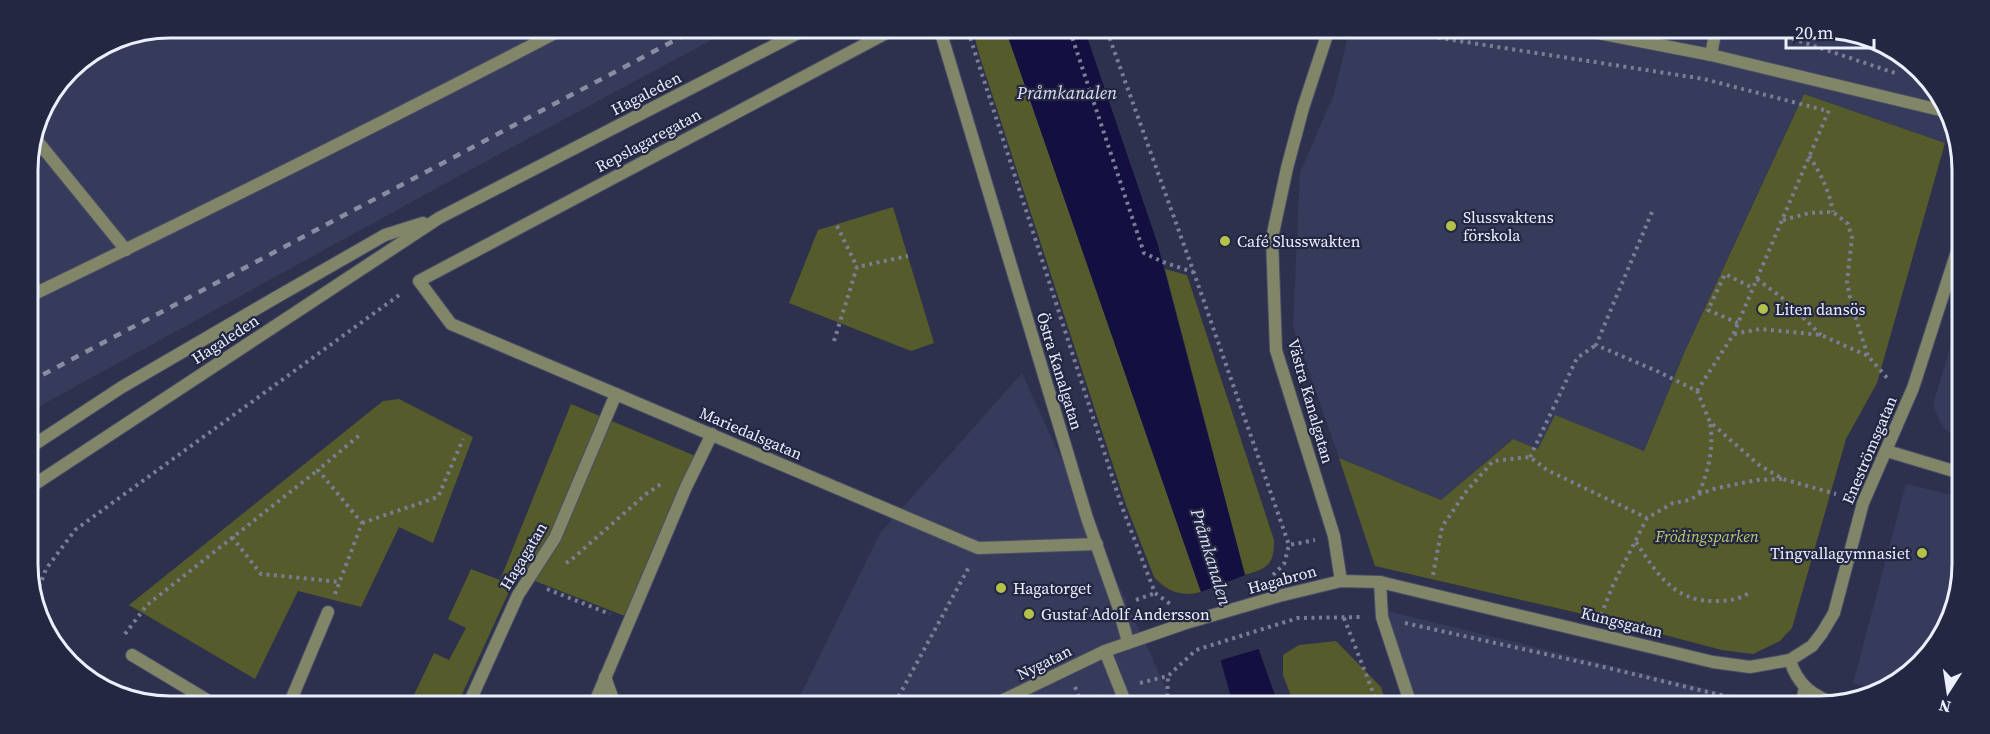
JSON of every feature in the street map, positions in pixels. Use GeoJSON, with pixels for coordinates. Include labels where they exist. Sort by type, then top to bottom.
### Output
{"type":"FeatureCollection","features":[{"type":"Feature","properties":{"kind":"street"},"geometry":{"type":"LineString","coordinates":[[38,292],[295,164],[353,138],[546,38]]}},
{"type":"Feature","properties":{"kind":"street","name":"Hagaleden"},"geometry":{"type":"LineString","coordinates":[[38,482],[438,218],[788,38]]}},
{"type":"Feature","properties":{"kind":"street","name":"Repslagaregatan"},"geometry":{"type":"LineString","coordinates":[[419,281],[877,38]]}},
{"type":"Feature","properties":{"kind":"street","name":"Östra Kanalgatan"},"geometry":{"type":"LineString","coordinates":[[942,38],[1087,518],[1128,642]]}},
{"type":"Feature","properties":{"kind":"street","name":"Västra Kanalgatan"},"geometry":{"type":"LineString","coordinates":[[1326,38],[1303,108],[1272,238],[1276,350],[1334,536],[1341,581]]}},
{"type":"Feature","properties":{"kind":"street"},"geometry":{"type":"LineString","coordinates":[[1624,38],[1711,55],[1938,110]]}},
{"type":"Feature","properties":{"kind":"street"},"geometry":{"type":"LineString","coordinates":[[1711,55],[1714,38]]}},
{"type":"Feature","properties":{"kind":"street"},"geometry":{"type":"LineString","coordinates":[[40,145],[126,250]]}},
{"type":"Feature","properties":{"kind":"street","name":"Hagaleden"},"geometry":{"type":"LineString","coordinates":[[38,442],[122,387],[385,235],[438,218]]}},
{"type":"Feature","properties":{"kind":"street","name":"Eneströmsgatan"},"geometry":{"type":"LineString","coordinates":[[1790,660],[1812,646],[1834,613],[1863,503],[1913,388],[1953,261]]}},
{"type":"Feature","properties":{"kind":"street","name":"Mariedalsgatan"},"geometry":{"type":"LineString","coordinates":[[419,281],[451,324],[978,548],[1097,544]]}},
{"type":"Feature","properties":{"kind":"street","name":"Hagagatan"},"geometry":{"type":"LineString","coordinates":[[472,696],[518,595],[555,538],[616,394]]}},
{"type":"Feature","properties":{"kind":"street"},"geometry":{"type":"LineString","coordinates":[[597,696],[712,434]]}},
{"type":"Feature","properties":{"kind":"street"},"geometry":{"type":"LineString","coordinates":[[1887,451],[1953,471]]}},
{"type":"Feature","properties":{"kind":"street"},"geometry":{"type":"LineString","coordinates":[[1341,581],[1380,582],[1382,616],[1407,696]]}},
{"type":"Feature","properties":{"kind":"street","name":"Hagabron"},"geometry":{"type":"LineString","coordinates":[[1128,642],[1279,596],[1341,581]]}},
{"type":"Feature","properties":{"kind":"street","name":"Kungsgatan"},"geometry":{"type":"LineString","coordinates":[[1380,582],[1713,662],[1750,667],[1790,660]]}},
{"type":"Feature","properties":{"kind":"street"},"geometry":{"type":"LineString","coordinates":[[293,696],[328,612]]}},
{"type":"Feature","properties":{"kind":"street"},"geometry":{"type":"LineString","coordinates":[[1123,696],[1106,651],[1128,642]]}},
{"type":"Feature","properties":{"kind":"street","name":"Nygatan"},"geometry":{"type":"LineString","coordinates":[[1012,696],[1106,651]]}},
{"type":"Feature","properties":{"kind":"street"},"geometry":{"type":"LineString","coordinates":[[132,655],[200,696]]}},
{"type":"Feature","properties":{"kind":"street"},"geometry":{"type":"LineString","coordinates":[[1790,660],[1796,677],[1818,696]]}},
{"type":"Feature","properties":{"kind":"street"},"geometry":{"type":"LineString","coordinates":[[605,677],[612,696]]}},
{"type":"Feature","properties":{"kind":"street"},"geometry":{"type":"LineString","coordinates":[[1803,696],[1805,687]]}},
{"type":"Feature","properties":{"kind":"path"},"geometry":{"type":"LineString","coordinates":[[971,38],[1122,507],[1155,593],[1177,608]]}},
{"type":"Feature","properties":{"kind":"path"},"geometry":{"type":"LineString","coordinates":[[1072,38],[1144,253],[1194,273]]}},
{"type":"Feature","properties":{"kind":"path"},"geometry":{"type":"LineString","coordinates":[[1110,38],[1289,545],[1284,564],[1271,576]]}},
{"type":"Feature","properties":{"kind":"path"},"geometry":{"type":"LineString","coordinates":[[1440,38],[1704,79],[1828,111],[1733,334],[1697,391]]}},
{"type":"Feature","properties":{"kind":"path"},"geometry":{"type":"LineString","coordinates":[[1790,38],[1898,74]]}},
{"type":"Feature","properties":{"kind":"path"},"geometry":{"type":"LineString","coordinates":[[1809,156],[1825,184],[1833,212],[1848,224],[1852,237],[1846,281],[1851,304],[1869,356],[1888,379]]}},
{"type":"Feature","properties":{"kind":"path"},"geometry":{"type":"LineString","coordinates":[[1530,457],[1577,358],[1596,345],[1652,212]]}},
{"type":"Feature","properties":{"kind":"path"},"geometry":{"type":"LineString","coordinates":[[1782,220],[1809,213],[1833,212]]}},
{"type":"Feature","properties":{"kind":"path"},"geometry":{"type":"LineString","coordinates":[[834,341],[857,267],[837,226]]}},
{"type":"Feature","properties":{"kind":"path"},"geometry":{"type":"LineString","coordinates":[[857,267],[908,256]]}},
{"type":"Feature","properties":{"kind":"path"},"geometry":{"type":"LineString","coordinates":[[1738,323],[1708,310],[1725,274],[1753,288]]}},
{"type":"Feature","properties":{"kind":"path"},"geometry":{"type":"LineString","coordinates":[[1757,279],[1785,300],[1821,335]]}},
{"type":"Feature","properties":{"kind":"path"},"geometry":{"type":"LineString","coordinates":[[40,586],[46,568],[75,530],[419,281]]}},
{"type":"Feature","properties":{"kind":"path"},"geometry":{"type":"LineString","coordinates":[[1733,334],[1760,329],[1821,335],[1869,356]]}},
{"type":"Feature","properties":{"kind":"path"},"geometry":{"type":"LineString","coordinates":[[1596,345],[1697,391],[1710,422],[1712,435],[1710,463],[1699,494]]}},
{"type":"Feature","properties":{"kind":"path"},"geometry":{"type":"LineString","coordinates":[[1710,422],[1759,465],[1783,479],[1836,494]]}},
{"type":"Feature","properties":{"kind":"path"},"geometry":{"type":"LineString","coordinates":[[132,655],[119,642],[147,604],[362,434]]}},
{"type":"Feature","properties":{"kind":"path"},"geometry":{"type":"LineString","coordinates":[[362,523],[438,497],[464,439]]}},
{"type":"Feature","properties":{"kind":"path"},"geometry":{"type":"LineString","coordinates":[[1429,593],[1442,527],[1465,493],[1493,461],[1530,457],[1547,470],[1647,518]]}},
{"type":"Feature","properties":{"kind":"path"},"geometry":{"type":"LineString","coordinates":[[562,564],[572,560],[646,494],[700,459]]}},
{"type":"Feature","properties":{"kind":"path"},"geometry":{"type":"LineString","coordinates":[[318,470],[362,523]]}},
{"type":"Feature","properties":{"kind":"path"},"geometry":{"type":"LineString","coordinates":[[1595,633],[1613,585],[1647,518],[1673,503],[1690,500],[1699,494],[1718,488],[1756,480],[1783,479]]}},
{"type":"Feature","properties":{"kind":"path"},"geometry":{"type":"LineString","coordinates":[[328,612],[362,523]]}},
{"type":"Feature","properties":{"kind":"path"},"geometry":{"type":"LineString","coordinates":[[1289,545],[1334,536]]}},
{"type":"Feature","properties":{"kind":"path"},"geometry":{"type":"LineString","coordinates":[[232,537],[261,574],[340,582]]}},
{"type":"Feature","properties":{"kind":"path"},"geometry":{"type":"LineString","coordinates":[[1635,541],[1666,584],[1686,597],[1706,602],[1725,601],[1739,599],[1749,593]]}},
{"type":"Feature","properties":{"kind":"path"},"geometry":{"type":"LineString","coordinates":[[899,696],[978,548]]}},
{"type":"Feature","properties":{"kind":"path"},"geometry":{"type":"LineString","coordinates":[[526,582],[628,622]]}},
{"type":"Feature","properties":{"kind":"path"},"geometry":{"type":"LineString","coordinates":[[1103,696],[1120,687],[1168,676],[1196,650],[1298,618],[1382,616],[1724,696]]}},
{"type":"Feature","properties":{"kind":"path"},"geometry":{"type":"LineString","coordinates":[[1344,618],[1374,696]]}},
{"type":"Feature","properties":{"kind":"path"},"geometry":{"type":"LineString","coordinates":[[1167,696],[1168,676]]}},
{"type":"Feature","properties":{"kind":"shaded area"},"geometry":{"type":"Polygon","coordinates":[[[161,38],[715,38],[38,407],[38,161],[42,135],[51,111],[65,89],[82,70],[103,55],[135,42],[161,38]]]}},
{"type":"Feature","properties":{"kind":"shaded area"},"geometry":{"type":"Polygon","coordinates":[[[1348,38],[1829,38],[1863,44],[1879,51],[1908,70],[1920,82],[1939,111],[1949,138],[1945,143],[1804,94],[1685,351],[1644,451],[1555,416],[1538,449],[1512,439],[1441,500],[1339,458],[1293,326],[1300,172],[1333,97],[1348,38]]]}},
{"type":"Feature","properties":{"kind":"shaded area"},"geometry":{"type":"Polygon","coordinates":[[[1953,339],[1953,435],[1944,429],[1934,409],[1934,401],[1953,339]]]}},
{"type":"Feature","properties":{"kind":"shaded area"},"geometry":{"type":"Polygon","coordinates":[[[1022,373],[1169,696],[800,696],[880,533],[1022,373]]]}},
{"type":"Feature","properties":{"kind":"shaded area","name":"Tingvallagymnasiet"},"geometry":{"type":"Polygon","coordinates":[[[1906,484],[1953,495],[1953,565],[1948,599],[1939,623],[1914,658],[1887,679],[1869,687],[1853,683],[1906,484]]]}},
{"type":"Feature","properties":{"kind":"shaded area"},"geometry":{"type":"Polygon","coordinates":[[[1383,610],[1736,696],[1410,696],[1383,610]]]}},
{"type":"Feature","properties":{"kind":"green space"},"geometry":{"type":"Polygon","coordinates":[[[975,38],[1008,38],[1201,592],[1187,594],[1175,592],[1154,577],[1126,505],[975,38]]]}},
{"type":"Feature","properties":{"kind":"green space","name":"Frödingsparken"},"geometry":{"type":"Polygon","coordinates":[[[1804,94],[1945,143],[1877,383],[1846,439],[1792,628],[1780,641],[1753,654],[1722,650],[1600,618],[1375,566],[1339,458],[1441,500],[1513,439],[1538,449],[1555,415],[1644,451],[1685,351],[1804,94]]]}},
{"type":"Feature","properties":{"kind":"green space"},"geometry":{"type":"Polygon","coordinates":[[[893,207],[934,343],[911,351],[789,303],[818,230],[893,207]]]}},
{"type":"Feature","properties":{"kind":"green space"},"geometry":{"type":"Polygon","coordinates":[[[1165,269],[1187,275],[1274,540],[1273,555],[1268,564],[1245,575],[1165,269]]]}},
{"type":"Feature","properties":{"kind":"green space"},"geometry":{"type":"Polygon","coordinates":[[[399,399],[473,437],[433,543],[399,527],[361,607],[298,591],[255,679],[129,605],[383,401],[399,399]]]}},
{"type":"Feature","properties":{"kind":"green space"},"geometry":{"type":"Polygon","coordinates":[[[571,404],[705,460],[635,620],[517,574],[461,696],[413,696],[434,653],[449,660],[466,628],[448,619],[471,569],[500,580],[571,404]]]}},
{"type":"Feature","properties":{"kind":"green space"},"geometry":{"type":"Polygon","coordinates":[[[1336,641],[1381,687],[1384,696],[1291,696],[1283,675],[1283,655],[1299,645],[1336,641]]]}},
{"type":"Feature","properties":{"kind":"water","name":"Pråmkanalen"},"geometry":{"type":"Polygon","coordinates":[[[1008,38],[1087,38],[1157,242],[1245,575],[1259,650],[1275,696],[1231,696],[1201,592],[1008,38]]]}},
{"type":"Feature","properties":{"kind":"pier"},"geometry":{"type":"Polygon","coordinates":[[[1248,574],[1262,648],[1218,661],[1198,593],[1248,574]]]}},
{"type":"Feature","properties":{"kind":"railway"},"geometry":{"type":"LineString","coordinates":[[38,377],[679,38]]}},
{"type":"Feature","properties":{"kind":"place","name":"Slussvaktens förskola"},"geometry":{"type":"Point","coordinates":[1451,226]}},
{"type":"Feature","properties":{"kind":"place","name":"Café Slusswakten"},"geometry":{"type":"Point","coordinates":[1225,241]}},
{"type":"Feature","properties":{"kind":"place","name":"Liten dansös"},"geometry":{"type":"Point","coordinates":[1763,309]}},
{"type":"Feature","properties":{"kind":"place","name":"Tingvallagymnasiet"},"geometry":{"type":"Point","coordinates":[1922,553]}},
{"type":"Feature","properties":{"kind":"place","name":"Hagatorget"},"geometry":{"type":"Point","coordinates":[1001,588]}},
{"type":"Feature","properties":{"kind":"place","name":"Gustaf Adolf Andersson"},"geometry":{"type":"Point","coordinates":[1029,614]}}]}
